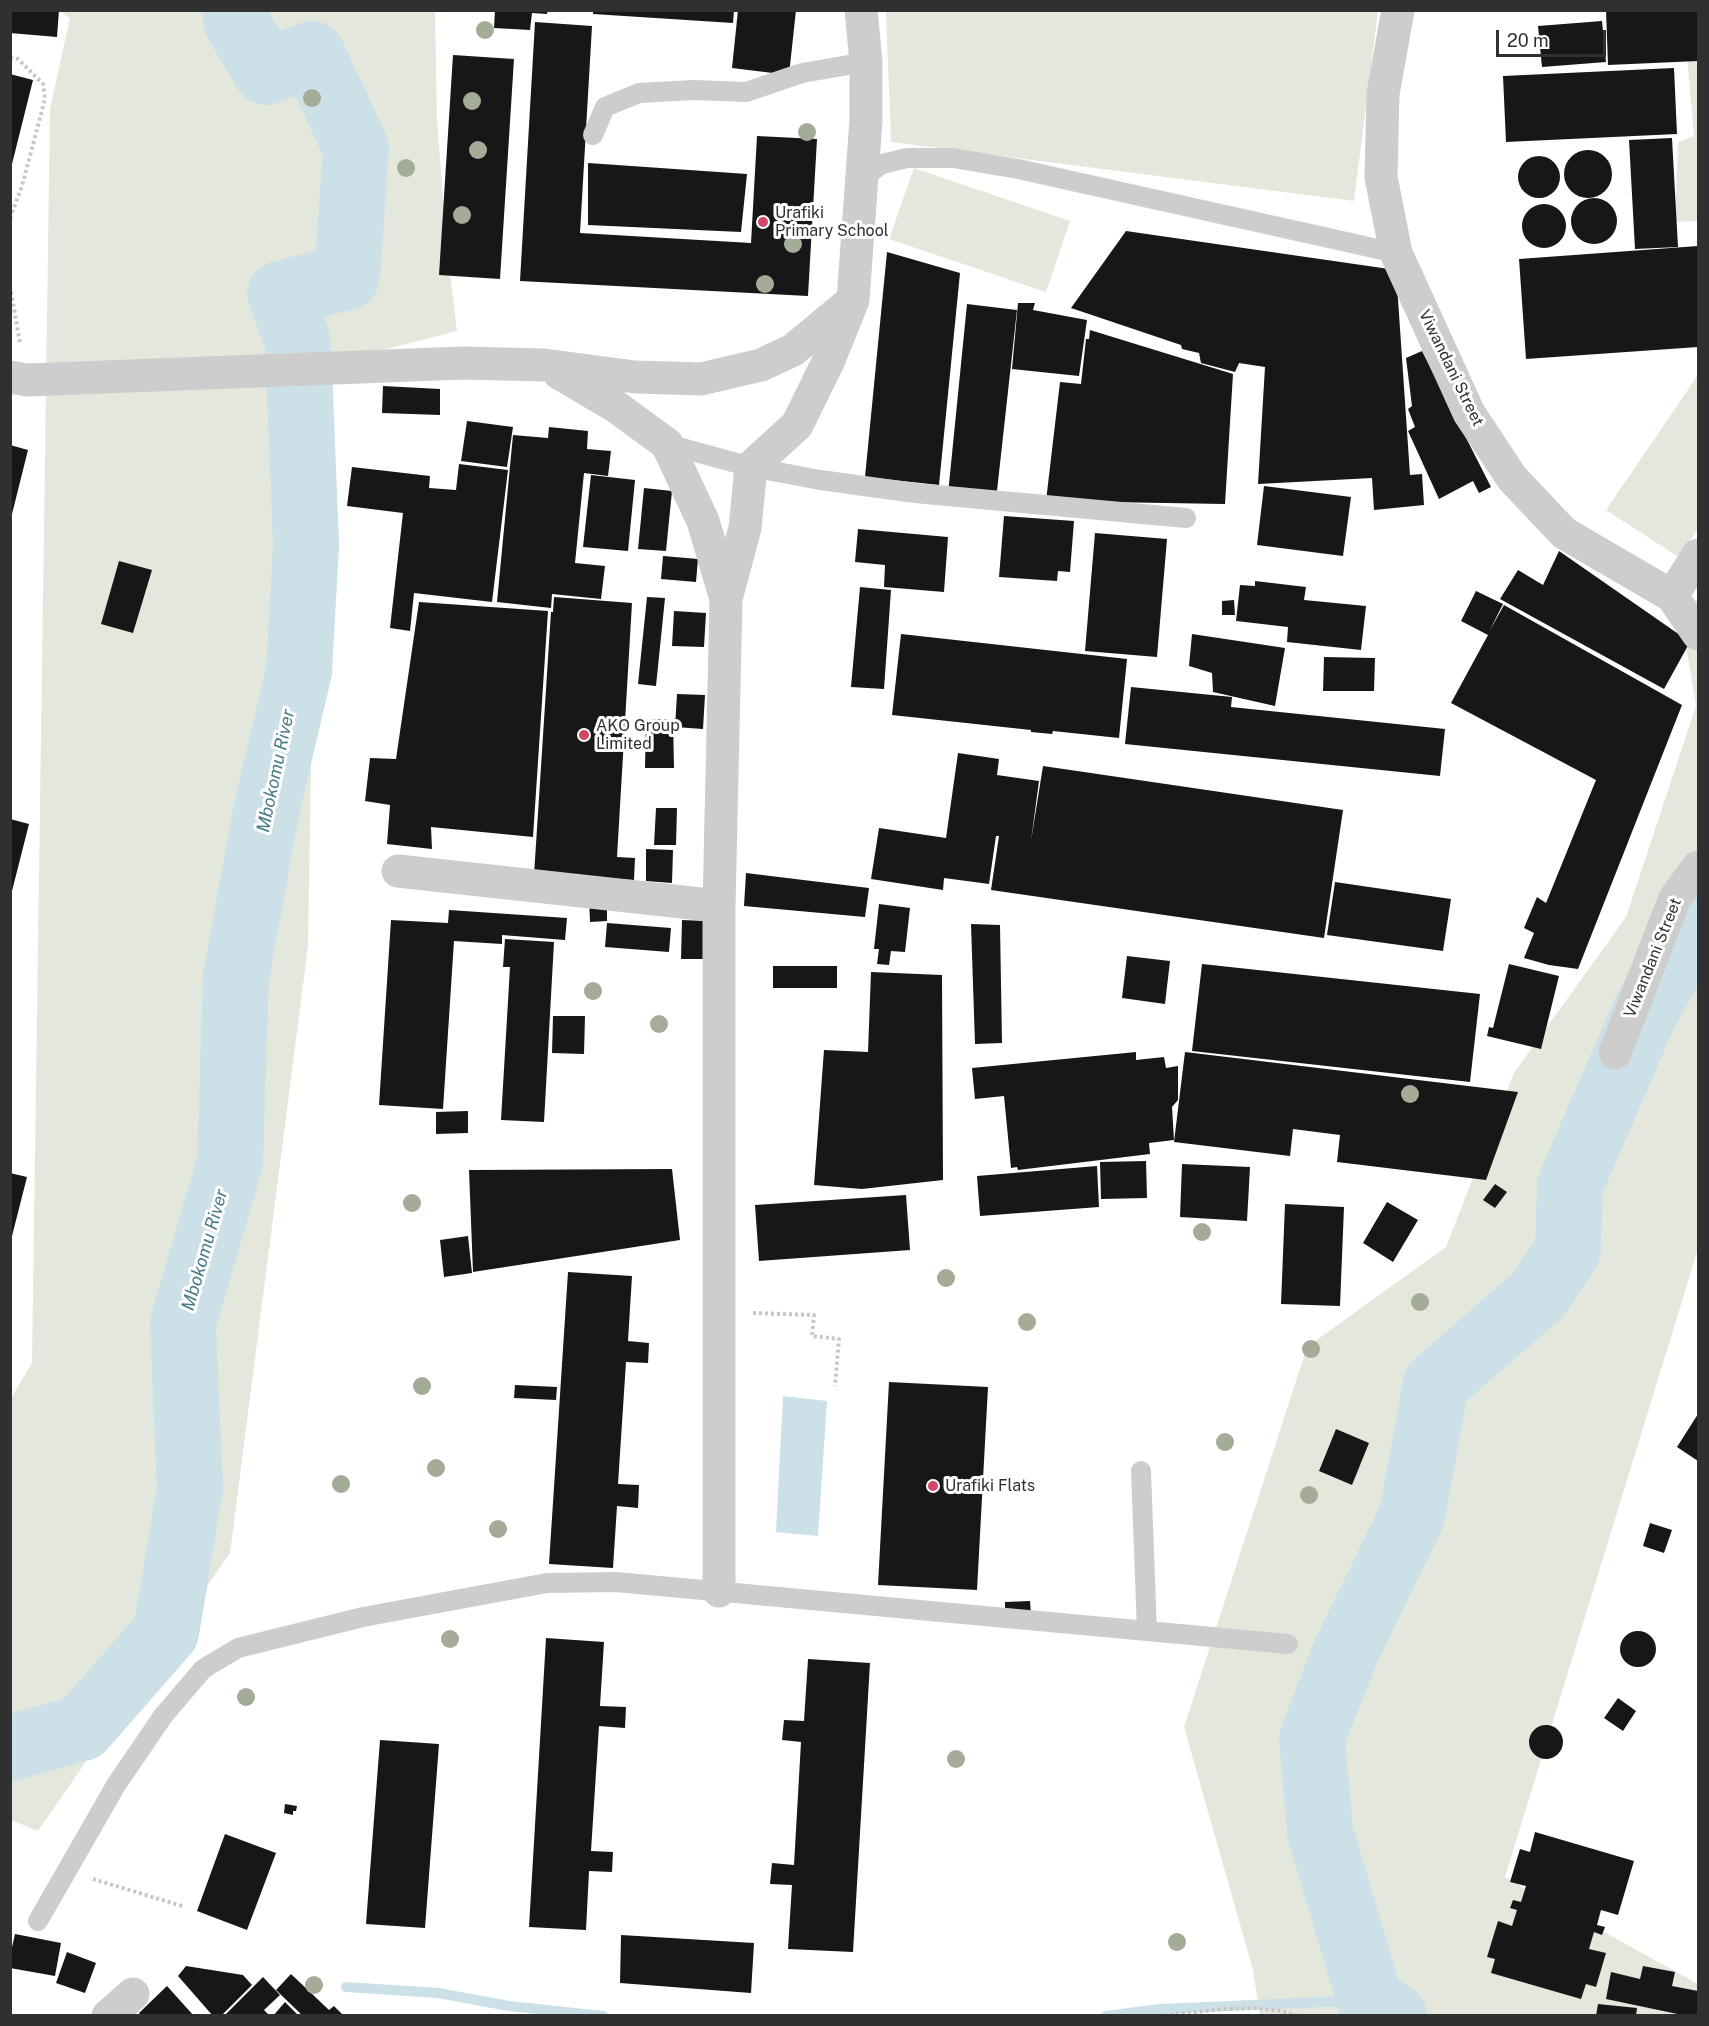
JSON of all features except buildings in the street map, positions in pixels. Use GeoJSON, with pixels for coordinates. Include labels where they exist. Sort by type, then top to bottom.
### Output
{"type":"FeatureCollection","features":[{"type":"Feature","properties":{"kind":"street"},"geometry":{"type":"LineString","coordinates":[[719,1591],[719,906],[726,599],[745,528],[751,467],[797,425],[828,363],[854,300],[866,120],[866,62],[861,10]]}},
{"type":"Feature","properties":{"kind":"street","name":"Viwandani Street"},"geometry":{"type":"LineString","coordinates":[[1398,10],[1383,94],[1381,177],[1396,253],[1469,413],[1512,478],[1564,533],[1672,596],[1698,634]]}},
{"type":"Feature","properties":{"kind":"street"},"geometry":{"type":"LineString","coordinates":[[19,379],[463,363],[544,365],[635,377],[701,379],[761,365],[793,350],[854,300]]}},
{"type":"Feature","properties":{"kind":"street"},"geometry":{"type":"LineString","coordinates":[[544,365],[615,406],[667,444],[702,521],[726,599]]}},
{"type":"Feature","properties":{"kind":"street"},"geometry":{"type":"LineString","coordinates":[[1672,596],[1698,555]]}},
{"type":"Feature","properties":{"kind":"street","name":"Viwandani Street"},"geometry":{"type":"LineString","coordinates":[[1615,1053],[1675,898],[1698,867]]}},
{"type":"Feature","properties":{"kind":"street"},"geometry":{"type":"LineString","coordinates":[[398,871],[719,906]]}},
{"type":"Feature","properties":{"kind":"street"},"geometry":{"type":"LineString","coordinates":[[108,2016],[133,1994]]}},
{"type":"Feature","properties":{"kind":"lane"},"geometry":{"type":"LineString","coordinates":[[593,135],[605,107],[639,93],[693,90],[746,92],[802,73],[866,62]]}},
{"type":"Feature","properties":{"kind":"lane"},"geometry":{"type":"LineString","coordinates":[[862,178],[882,164],[907,158],[953,158],[1018,169],[1396,253]]}},
{"type":"Feature","properties":{"kind":"lane"},"geometry":{"type":"LineString","coordinates":[[667,444],[751,467],[820,480],[915,493],[1186,518]]}},
{"type":"Feature","properties":{"kind":"lane"},"geometry":{"type":"LineString","coordinates":[[1141,1471],[1147,1631]]}},
{"type":"Feature","properties":{"kind":"lane"},"geometry":{"type":"LineString","coordinates":[[38,1921],[116,1785],[163,1716],[203,1669],[238,1648],[363,1617],[547,1583],[616,1582],[1287,1644]]}},
{"type":"Feature","properties":{"kind":"path"},"geometry":{"type":"LineString","coordinates":[[10,58],[18,59],[43,84],[45,99],[22,186],[10,218]]}},
{"type":"Feature","properties":{"kind":"path"},"geometry":{"type":"LineString","coordinates":[[10,286],[19,379]]}},
{"type":"Feature","properties":{"kind":"path"},"geometry":{"type":"LineString","coordinates":[[720,1311],[814,1315],[812,1336],[839,1339],[835,1386]]}},
{"type":"Feature","properties":{"kind":"path"},"geometry":{"type":"LineString","coordinates":[[68,1872],[182,1906]]}},
{"type":"Feature","properties":{"kind":"path"},"geometry":{"type":"LineString","coordinates":[[1158,2016],[1255,2008],[1282,2011],[1298,2016]]}},
{"type":"Feature","properties":{"kind":"shaded area"},"geometry":{"type":"Polygon","coordinates":[[[59,11],[435,11],[437,119],[446,239],[457,331],[332,363],[314,586],[308,946],[230,1553],[38,1831],[11,1820],[10,1400],[32,1363],[50,109],[70,18],[59,11]]]}},
{"type":"Feature","properties":{"kind":"shaded area"},"geometry":{"type":"Polygon","coordinates":[[[886,11],[1378,11],[1354,201],[891,142],[886,11]]]}},
{"type":"Feature","properties":{"kind":"shaded area"},"geometry":{"type":"Polygon","coordinates":[[[1698,55],[1698,221],[1675,222],[1678,142],[1694,136],[1687,56],[1698,55]]]}},
{"type":"Feature","properties":{"kind":"shaded area"},"geometry":{"type":"Polygon","coordinates":[[[914,168],[1070,221],[1046,292],[889,239],[914,168]]]}},
{"type":"Feature","properties":{"kind":"shaded area"},"geometry":{"type":"Polygon","coordinates":[[[1698,375],[1698,528],[1680,558],[1606,510],[1698,375]]]}},
{"type":"Feature","properties":{"kind":"shaded area"},"geometry":{"type":"Polygon","coordinates":[[[1698,593],[1698,1249],[1505,1877],[1698,1984],[1698,2015],[1260,2015],[1253,1970],[1184,1727],[1307,1347],[1446,1247],[1514,1073],[1626,917],[1696,706],[1687,651],[1698,593]]]}},
{"type":"Feature","properties":{"kind":"water"},"geometry":{"type":"Polygon","coordinates":[[[783,1396],[827,1401],[818,1536],[776,1532],[783,1396]]]}},
{"type":"Feature","properties":{"kind":"waterway","name":"Mbokomu River"},"geometry":{"type":"LineString","coordinates":[[10,1748],[82,1728],[166,1632],[190,1489],[183,1323],[230,1162],[236,977],[267,807],[299,671],[306,545],[298,342],[280,294],[347,277],[356,148],[312,54],[266,72],[236,21],[237,10]]}},
{"type":"Feature","properties":{"kind":"waterway"},"geometry":{"type":"LineString","coordinates":[[1394,2016],[1370,2000],[1320,1832],[1312,1738],[1346,1651],[1412,1516],[1436,1384],[1538,1295],[1568,1250],[1570,1185],[1645,1012],[1698,920]]}},
{"type":"Feature","properties":{"kind":"waterway"},"geometry":{"type":"LineString","coordinates":[[346,1987],[438,1993],[509,2006],[603,2016]]}},
{"type":"Feature","properties":{"kind":"waterway"},"geometry":{"type":"LineString","coordinates":[[1106,2016],[1160,2009],[1370,2000]]}},
{"type":"Feature","properties":{"kind":"place","name":"Urafiki Primary School"},"geometry":{"type":"Point","coordinates":[763,222]}},
{"type":"Feature","properties":{"kind":"place","name":"AKO Group Limited"},"geometry":{"type":"Point","coordinates":[584,735]}},
{"type":"Feature","properties":{"kind":"place","name":"Urafiki Flats"},"geometry":{"type":"Point","coordinates":[933,1486]}}]}
